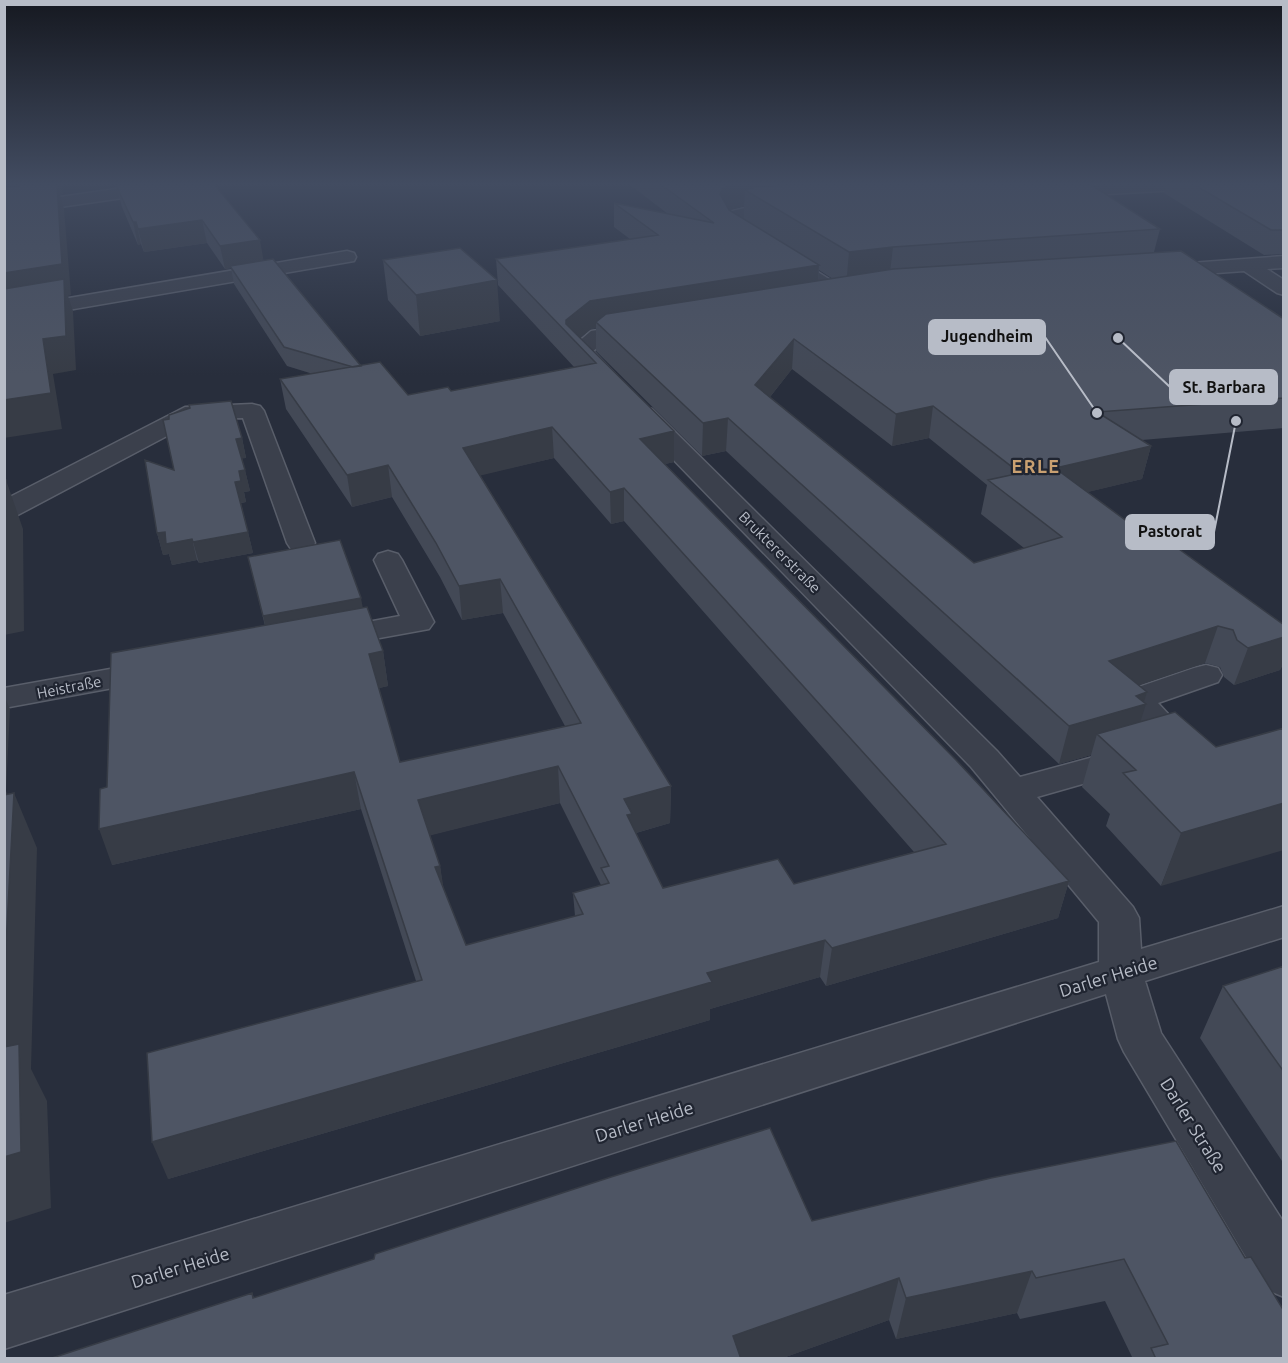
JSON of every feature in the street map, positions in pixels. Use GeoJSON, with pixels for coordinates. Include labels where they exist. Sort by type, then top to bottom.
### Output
{"type":"FeatureCollection","features":[{"type":"Feature","properties":{"kind":"street"},"geometry":{"type":"LineString","coordinates":[[770,248],[851,293],[807,300]]}},
{"type":"Feature","properties":{"kind":"street"},"geometry":{"type":"LineString","coordinates":[[4,315],[347,257]]}},
{"type":"Feature","properties":{"kind":"street"},"geometry":{"type":"LineString","coordinates":[[1140,272],[1284,262]]}},
{"type":"Feature","properties":{"kind":"street"},"geometry":{"type":"LineString","coordinates":[[1248,265],[1284,289]]}},
{"type":"Feature","properties":{"kind":"street","name":"Bruktererstraße"},"geometry":{"type":"LineString","coordinates":[[668,324],[599,336],[580,350],[976,751],[1012,792],[1119,918],[1121,972]]}},
{"type":"Feature","properties":{"kind":"street"},"geometry":{"type":"LineString","coordinates":[[4,511],[194,412],[252,411],[301,543]]}},
{"type":"Feature","properties":{"kind":"street"},"geometry":{"type":"LineString","coordinates":[[300,644],[418,622],[388,560]]}},
{"type":"Feature","properties":{"kind":"street","name":"Heistraße"},"geometry":{"type":"LineString","coordinates":[[7,699],[183,666]]}},
{"type":"Feature","properties":{"kind":"street"},"geometry":{"type":"LineString","coordinates":[[1012,792],[1143,755],[1163,745],[1167,731],[1133,700],[1206,675]]}},
{"type":"Feature","properties":{"kind":"street","name":"Darler Heide"},"geometry":{"type":"LineString","coordinates":[[4,1322],[1284,921]]}},
{"type":"Feature","properties":{"kind":"street","name":"Darler Straße"},"geometry":{"type":"LineString","coordinates":[[1121,972],[1140,1039],[1284,1271]]}},
{"type":"Feature","properties":{"kind":"building"},"geometry":{"type":"Polygon","coordinates":[[[4,248],[61,248],[62,264],[4,273],[4,248]]]}},
{"type":"Feature","properties":{"kind":"building"},"geometry":{"type":"Polygon","coordinates":[[[460,248],[497,280],[416,295],[383,260],[460,248]]]}},
{"type":"Feature","properties":{"kind":"building"},"geometry":{"type":"Polygon","coordinates":[[[573,248],[791,248],[819,265],[590,301],[566,320],[566,324],[674,431],[640,439],[956,760],[1069,881],[832,948],[825,940],[707,973],[712,982],[152,1142],[147,1053],[422,980],[354,772],[99,829],[100,789],[107,787],[111,653],[367,607],[383,651],[369,654],[400,762],[581,723],[500,579],[459,586],[436,543],[388,465],[347,475],[280,379],[380,362],[408,395],[448,387],[451,391],[596,363],[496,259],[573,248]],[[552,427],[463,448],[671,786],[624,799],[632,814],[627,815],[663,888],[778,859],[794,884],[946,844],[624,488],[610,492],[552,427]],[[558,766],[418,800],[440,866],[435,867],[466,945],[583,914],[573,893],[609,883],[601,868],[609,866],[558,766]]]}},
{"type":"Feature","properties":{"kind":"building"},"geometry":{"type":"Polygon","coordinates":[[[842,248],[888,248],[849,252],[842,248]]]}},
{"type":"Feature","properties":{"kind":"building"},"geometry":{"type":"Polygon","coordinates":[[[1181,251],[1284,319],[1284,398],[1097,412],[1151,446],[1055,468],[1136,528],[1147,526],[1284,625],[1284,637],[1248,648],[1237,640],[1233,630],[1218,626],[1109,661],[1147,692],[1136,696],[1146,704],[1069,726],[728,418],[703,423],[596,322],[606,314],[893,269],[1181,251]],[[794,339],[755,385],[974,563],[1062,537],[988,480],[1020,473],[933,406],[896,414],[794,339]]]}},
{"type":"Feature","properties":{"kind":"building"},"geometry":{"type":"Polygon","coordinates":[[[273,259],[361,366],[353,367],[284,347],[230,266],[273,259]]]}},
{"type":"Feature","properties":{"kind":"building"},"geometry":{"type":"Polygon","coordinates":[[[64,279],[66,336],[43,339],[51,393],[4,400],[4,289],[64,279]]]}},
{"type":"Feature","properties":{"kind":"building"},"geometry":{"type":"Polygon","coordinates":[[[231,401],[242,438],[236,439],[245,470],[239,471],[241,481],[235,482],[248,532],[193,542],[192,539],[166,544],[165,532],[157,533],[145,460],[174,470],[163,420],[169,419],[169,415],[190,408],[189,405],[231,401]]]}},
{"type":"Feature","properties":{"kind":"building"},"geometry":{"type":"Polygon","coordinates":[[[4,480],[6,480],[4,579],[4,480]]]}},
{"type":"Feature","properties":{"kind":"building"},"geometry":{"type":"Polygon","coordinates":[[[340,540],[361,598],[263,616],[248,557],[340,540]]]}},
{"type":"Feature","properties":{"kind":"building"},"geometry":{"type":"Polygon","coordinates":[[[1175,712],[1216,747],[1284,728],[1284,803],[1181,833],[1123,773],[1136,770],[1097,734],[1175,712]]]}},
{"type":"Feature","properties":{"kind":"building"},"geometry":{"type":"Polygon","coordinates":[[[14,793],[4,984],[4,795],[14,793]]]}},
{"type":"Feature","properties":{"kind":"building"},"geometry":{"type":"Polygon","coordinates":[[[1284,966],[1284,1072],[1223,986],[1284,966]]]}},
{"type":"Feature","properties":{"kind":"building"},"geometry":{"type":"Polygon","coordinates":[[[19,1044],[21,1152],[4,1157],[4,1047],[19,1044]]]}},
{"type":"Feature","properties":{"kind":"building"},"geometry":{"type":"Polygon","coordinates":[[[770,1128],[812,1221],[991,1178],[1176,1141],[1245,1258],[1251,1257],[1284,1311],[1284,1359],[1156,1359],[1151,1348],[1168,1344],[1124,1259],[1036,1278],[1032,1271],[906,1298],[899,1278],[733,1336],[741,1359],[49,1359],[252,1293],[253,1298],[374,1259],[375,1254],[770,1128]]]}},
{"type":"Feature","properties":{"kind":"place","name":"St. Barbara"},"geometry":{"type":"Point","coordinates":[1118,338]}},
{"type":"Feature","properties":{"kind":"place","name":"Jugendheim"},"geometry":{"type":"Point","coordinates":[1097,413]}},
{"type":"Feature","properties":{"kind":"place","name":"Pastorat"},"geometry":{"type":"Point","coordinates":[1236,421]}},
{"type":"Feature","properties":{"kind":"district","name":"ERLE"},"geometry":{"type":"Point","coordinates":[1036,466]}}]}
